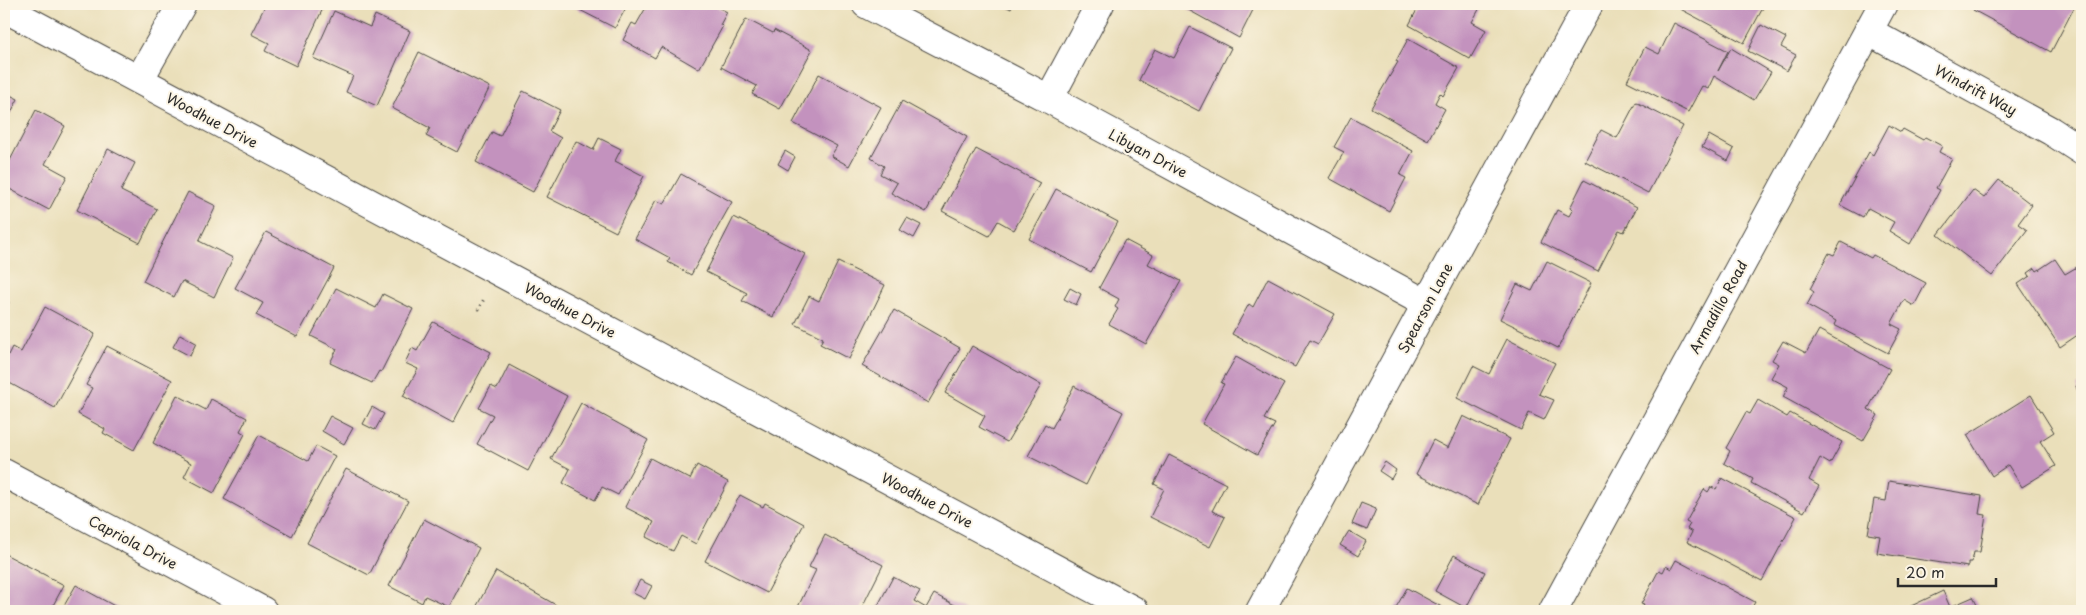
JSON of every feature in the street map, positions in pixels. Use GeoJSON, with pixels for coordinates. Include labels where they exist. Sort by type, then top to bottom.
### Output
{"type":"FeatureCollection","features":[{"type":"Feature","properties":{"kind":"street"},"geometry":{"type":"LineString","coordinates":[[139,80],[182,4]]}},
{"type":"Feature","properties":{"kind":"street","name":"Libyan Drive"},"geometry":{"type":"LineString","coordinates":[[866,4],[1049,99],[1427,304]]}},
{"type":"Feature","properties":{"kind":"street"},"geometry":{"type":"LineString","coordinates":[[1049,99],[1100,4]]}},
{"type":"Feature","properties":{"kind":"street","name":"Spearson Lane"},"geometry":{"type":"LineString","coordinates":[[1260,611],[1589,4]]}},
{"type":"Feature","properties":{"kind":"street","name":"Armadillo Road"},"geometry":{"type":"LineString","coordinates":[[1553,611],[1883,4]]}},
{"type":"Feature","properties":{"kind":"street","name":"Woodhue Drive"},"geometry":{"type":"LineString","coordinates":[[4,8],[1135,611]]}},
{"type":"Feature","properties":{"kind":"street","name":"Windrift Way"},"geometry":{"type":"LineString","coordinates":[[1868,32],[2051,131],[2082,151]]}},
{"type":"Feature","properties":{"kind":"street","name":"Capriola Drive"},"geometry":{"type":"LineString","coordinates":[[4,473],[263,611]]}},
{"type":"Feature","properties":{"kind":"building"},"geometry":{"type":"Polygon","coordinates":[[[266,4],[325,4],[296,66],[265,51],[269,43],[251,34],[266,4]]]}},
{"type":"Feature","properties":{"kind":"building"},"geometry":{"type":"Polygon","coordinates":[[[568,4],[628,4],[615,28],[568,4]]]}},
{"type":"Feature","properties":{"kind":"building"},"geometry":{"type":"Polygon","coordinates":[[[648,4],[712,4],[727,12],[720,25],[723,26],[699,69],[661,47],[655,58],[623,40],[632,23],[636,25],[648,4]]]}},
{"type":"Feature","properties":{"kind":"building"},"geometry":{"type":"Polygon","coordinates":[[[1001,4],[1013,4],[1011,9],[1001,4]]]}},
{"type":"Feature","properties":{"kind":"building"},"geometry":{"type":"Polygon","coordinates":[[[1185,4],[1245,4],[1254,8],[1239,38],[1183,7],[1185,4]]]}},
{"type":"Feature","properties":{"kind":"building"},"geometry":{"type":"Polygon","coordinates":[[[1420,4],[1482,4],[1472,22],[1486,30],[1470,59],[1409,25],[1420,4]]]}},
{"type":"Feature","properties":{"kind":"building"},"geometry":{"type":"Polygon","coordinates":[[[1671,4],[1765,4],[1744,43],[1671,4]]]}},
{"type":"Feature","properties":{"kind":"building"},"geometry":{"type":"Polygon","coordinates":[[[1977,4],[2076,4],[2051,52],[1973,10],[1977,4]]]}},
{"type":"Feature","properties":{"kind":"building"},"geometry":{"type":"Polygon","coordinates":[[[334,11],[370,27],[375,15],[410,31],[377,106],[346,92],[353,76],[313,58],[334,11]]]}},
{"type":"Feature","properties":{"kind":"building"},"geometry":{"type":"Polygon","coordinates":[[[746,19],[773,33],[774,30],[812,50],[780,109],[752,94],[757,86],[721,67],[746,19]]]}},
{"type":"Feature","properties":{"kind":"building"},"geometry":{"type":"Polygon","coordinates":[[[1674,23],[1728,51],[1718,71],[1731,48],[1771,72],[1754,100],[1714,76],[1708,89],[1702,86],[1688,112],[1627,81],[1645,47],[1659,54],[1674,23]]]}},
{"type":"Feature","properties":{"kind":"building"},"geometry":{"type":"Polygon","coordinates":[[[1761,25],[1786,38],[1781,47],[1796,55],[1787,71],[1748,51],[1761,25]]]}},
{"type":"Feature","properties":{"kind":"building"},"geometry":{"type":"Polygon","coordinates":[[[1190,27],[1231,48],[1199,111],[1139,80],[1155,49],[1174,58],[1190,27]]]}},
{"type":"Feature","properties":{"kind":"building"},"geometry":{"type":"Polygon","coordinates":[[[1408,39],[1459,68],[1443,96],[1440,93],[1435,103],[1445,109],[1428,140],[1371,108],[1398,62],[1396,61],[1408,39]]]}},
{"type":"Feature","properties":{"kind":"building"},"geometry":{"type":"Polygon","coordinates":[[[419,52],[490,87],[457,152],[426,136],[430,128],[392,108],[419,52]]]}},
{"type":"Feature","properties":{"kind":"building"},"geometry":{"type":"Polygon","coordinates":[[[819,74],[881,107],[849,166],[831,156],[837,146],[793,123],[819,74]]]}},
{"type":"Feature","properties":{"kind":"building"},"geometry":{"type":"Polygon","coordinates":[[[523,91],[560,110],[549,131],[561,138],[533,192],[476,162],[492,132],[500,136],[523,91]]]}},
{"type":"Feature","properties":{"kind":"building"},"geometry":{"type":"Polygon","coordinates":[[[4,92],[18,99],[4,126],[4,92]]]}},
{"type":"Feature","properties":{"kind":"building"},"geometry":{"type":"Polygon","coordinates":[[[902,101],[967,137],[926,212],[891,193],[897,183],[880,174],[884,166],[871,158],[902,101]]]}},
{"type":"Feature","properties":{"kind":"building"},"geometry":{"type":"Polygon","coordinates":[[[1636,102],[1683,126],[1648,193],[1585,161],[1601,130],[1617,138],[1636,102]]]}},
{"type":"Feature","properties":{"kind":"building"},"geometry":{"type":"Polygon","coordinates":[[[36,110],[65,126],[45,164],[67,176],[49,210],[4,186],[4,172],[36,110]]]}},
{"type":"Feature","properties":{"kind":"building"},"geometry":{"type":"Polygon","coordinates":[[[1351,117],[1413,151],[1400,175],[1406,178],[1389,211],[1329,178],[1344,152],[1334,147],[1351,117]]]}},
{"type":"Feature","properties":{"kind":"building"},"geometry":{"type":"Polygon","coordinates":[[[1889,125],[1901,132],[1903,129],[1923,140],[1925,137],[1942,146],[1939,152],[1952,159],[1936,188],[1940,190],[1910,244],[1889,231],[1894,222],[1868,208],[1863,217],[1840,205],[1869,152],[1873,155],[1889,125]]]}},
{"type":"Feature","properties":{"kind":"building"},"geometry":{"type":"Polygon","coordinates":[[[1709,135],[1734,149],[1728,161],[1702,147],[1709,135]]]}},
{"type":"Feature","properties":{"kind":"building"},"geometry":{"type":"Polygon","coordinates":[[[599,138],[621,149],[615,161],[644,176],[616,232],[547,197],[576,141],[593,150],[599,138]]]}},
{"type":"Feature","properties":{"kind":"building"},"geometry":{"type":"Polygon","coordinates":[[[108,149],[135,163],[121,191],[157,209],[140,243],[77,210],[108,149]]]}},
{"type":"Feature","properties":{"kind":"building"},"geometry":{"type":"Polygon","coordinates":[[[976,149],[1040,183],[1014,230],[998,221],[989,236],[942,211],[976,149]]]}},
{"type":"Feature","properties":{"kind":"building"},"geometry":{"type":"Polygon","coordinates":[[[785,151],[795,157],[788,170],[778,164],[785,151]]]}},
{"type":"Feature","properties":{"kind":"building"},"geometry":{"type":"Polygon","coordinates":[[[681,174],[732,202],[691,275],[668,262],[670,258],[635,239],[656,200],[664,204],[681,174]]]}},
{"type":"Feature","properties":{"kind":"building"},"geometry":{"type":"Polygon","coordinates":[[[1584,180],[1637,207],[1624,232],[1619,230],[1598,271],[1541,242],[1557,210],[1569,216],[1573,209],[1570,208],[1584,180]]]}},
{"type":"Feature","properties":{"kind":"building"},"geometry":{"type":"Polygon","coordinates":[[[1999,180],[2032,205],[2018,224],[2027,230],[1992,276],[1938,235],[1973,190],[1984,198],[1999,180]]]}},
{"type":"Feature","properties":{"kind":"building"},"geometry":{"type":"Polygon","coordinates":[[[1056,189],[1118,222],[1091,272],[1029,239],[1056,189]]]}},
{"type":"Feature","properties":{"kind":"building"},"geometry":{"type":"Polygon","coordinates":[[[188,192],[216,206],[199,241],[233,258],[214,297],[182,281],[174,297],[143,281],[188,192]]]}},
{"type":"Feature","properties":{"kind":"building"},"geometry":{"type":"Polygon","coordinates":[[[734,217],[805,254],[773,317],[742,301],[747,293],[706,272],[734,217]]]}},
{"type":"Feature","properties":{"kind":"building"},"geometry":{"type":"Polygon","coordinates":[[[907,218],[921,225],[914,238],[900,230],[907,218]]]}},
{"type":"Feature","properties":{"kind":"building"},"geometry":{"type":"Polygon","coordinates":[[[266,232],[334,268],[297,337],[256,315],[263,303],[235,288],[266,232]]]}},
{"type":"Feature","properties":{"kind":"building"},"geometry":{"type":"Polygon","coordinates":[[[1125,240],[1153,255],[1148,264],[1181,281],[1146,344],[1109,324],[1118,309],[1115,307],[1119,299],[1099,288],[1125,240]]]}},
{"type":"Feature","properties":{"kind":"building"},"geometry":{"type":"Polygon","coordinates":[[[1841,242],[1871,258],[1873,255],[1926,283],[1914,306],[1904,300],[1891,324],[1901,329],[1888,353],[1834,325],[1836,321],[1807,305],[1814,292],[1810,289],[1829,253],[1834,255],[1841,242]]]}},
{"type":"Feature","properties":{"kind":"building"},"geometry":{"type":"Polygon","coordinates":[[[2055,259],[2065,274],[2082,264],[2082,332],[2060,347],[2018,284],[2030,276],[2028,273],[2035,268],[2037,271],[2055,259]]]}},
{"type":"Feature","properties":{"kind":"building"},"geometry":{"type":"Polygon","coordinates":[[[1547,261],[1591,283],[1558,348],[1500,319],[1517,284],[1532,291],[1547,261]]]}},
{"type":"Feature","properties":{"kind":"building"},"geometry":{"type":"Polygon","coordinates":[[[838,262],[885,285],[849,359],[820,344],[823,338],[795,324],[809,296],[819,301],[838,262]]]}},
{"type":"Feature","properties":{"kind":"building"},"geometry":{"type":"Polygon","coordinates":[[[1268,278],[1335,314],[1318,344],[1310,340],[1295,367],[1232,334],[1249,304],[1253,307],[1268,278]]]}},
{"type":"Feature","properties":{"kind":"building"},"geometry":{"type":"Polygon","coordinates":[[[336,288],[376,308],[383,294],[413,309],[381,372],[379,371],[372,383],[330,363],[337,349],[311,336],[336,288]]]}},
{"type":"Feature","properties":{"kind":"building"},"geometry":{"type":"Polygon","coordinates":[[[1070,288],[1081,294],[1076,305],[1064,299],[1070,288]]]}},
{"type":"Feature","properties":{"kind":"building"},"geometry":{"type":"Polygon","coordinates":[[[4,299],[9,302],[4,314],[4,299]]]}},
{"type":"Feature","properties":{"kind":"building"},"geometry":{"type":"Polygon","coordinates":[[[45,307],[95,334],[55,408],[4,380],[4,363],[12,347],[21,352],[45,307]]]}},
{"type":"Feature","properties":{"kind":"building"},"geometry":{"type":"Polygon","coordinates":[[[894,310],[960,348],[928,403],[862,366],[894,310]]]}},
{"type":"Feature","properties":{"kind":"building"},"geometry":{"type":"Polygon","coordinates":[[[433,322],[491,352],[453,423],[403,396],[418,369],[405,363],[412,348],[417,351],[433,322]]]}},
{"type":"Feature","properties":{"kind":"building"},"geometry":{"type":"Polygon","coordinates":[[[1819,330],[1890,369],[1868,409],[1878,415],[1863,441],[1783,397],[1788,387],[1771,378],[1779,364],[1772,360],[1783,341],[1806,353],[1819,330]]]}},
{"type":"Feature","properties":{"kind":"building"},"geometry":{"type":"Polygon","coordinates":[[[180,334],[196,343],[190,356],[173,347],[180,334]]]}},
{"type":"Feature","properties":{"kind":"building"},"geometry":{"type":"Polygon","coordinates":[[[1507,339],[1555,363],[1539,394],[1554,400],[1544,420],[1529,413],[1521,430],[1457,398],[1473,366],[1489,374],[1507,339]]]}},
{"type":"Feature","properties":{"kind":"building"},"geometry":{"type":"Polygon","coordinates":[[[107,346],[172,380],[134,450],[103,433],[105,429],[78,414],[92,388],[86,385],[107,346]]]}},
{"type":"Feature","properties":{"kind":"building"},"geometry":{"type":"Polygon","coordinates":[[[972,346],[1041,385],[1007,442],[979,427],[985,416],[945,393],[972,346]]]}},
{"type":"Feature","properties":{"kind":"building"},"geometry":{"type":"Polygon","coordinates":[[[1236,357],[1284,384],[1264,419],[1275,424],[1257,455],[1202,424],[1224,384],[1221,383],[1236,357]]]}},
{"type":"Feature","properties":{"kind":"building"},"geometry":{"type":"Polygon","coordinates":[[[509,365],[567,396],[528,471],[477,444],[493,415],[479,408],[491,386],[497,389],[509,365]]]}},
{"type":"Feature","properties":{"kind":"building"},"geometry":{"type":"Polygon","coordinates":[[[2082,384],[2082,404],[2076,386],[2082,384]]]}},
{"type":"Feature","properties":{"kind":"building"},"geometry":{"type":"Polygon","coordinates":[[[1074,386],[1123,412],[1086,485],[1028,456],[1045,424],[1052,428],[1074,386]]]}},
{"type":"Feature","properties":{"kind":"building"},"geometry":{"type":"Polygon","coordinates":[[[177,395],[206,410],[211,399],[247,418],[240,431],[245,434],[214,493],[184,477],[191,463],[153,443],[177,395]]]}},
{"type":"Feature","properties":{"kind":"building"},"geometry":{"type":"Polygon","coordinates":[[[2031,395],[2054,432],[2040,441],[2056,466],[2022,487],[2008,465],[1992,476],[1967,435],[2031,395]]]}},
{"type":"Feature","properties":{"kind":"building"},"geometry":{"type":"Polygon","coordinates":[[[1758,400],[1787,417],[1790,413],[1842,442],[1830,464],[1820,458],[1809,480],[1819,486],[1804,512],[1751,483],[1753,479],[1724,463],[1730,451],[1726,448],[1746,412],[1750,414],[1758,400]]]}},
{"type":"Feature","properties":{"kind":"building"},"geometry":{"type":"Polygon","coordinates":[[[581,403],[648,440],[618,495],[602,487],[595,500],[563,483],[570,469],[551,459],[581,403]]]}},
{"type":"Feature","properties":{"kind":"building"},"geometry":{"type":"Polygon","coordinates":[[[372,407],[384,414],[375,430],[363,424],[372,407]]]}},
{"type":"Feature","properties":{"kind":"building"},"geometry":{"type":"Polygon","coordinates":[[[330,416],[353,428],[344,444],[322,431],[330,416]]]}},
{"type":"Feature","properties":{"kind":"building"},"geometry":{"type":"Polygon","coordinates":[[[1463,416],[1510,439],[1478,505],[1416,474],[1433,440],[1448,448],[1463,416]]]}},
{"type":"Feature","properties":{"kind":"building"},"geometry":{"type":"Polygon","coordinates":[[[259,435],[308,461],[316,446],[335,456],[292,536],[224,499],[259,435]]]}},
{"type":"Feature","properties":{"kind":"building"},"geometry":{"type":"Polygon","coordinates":[[[1169,455],[1226,484],[1212,511],[1225,517],[1210,547],[1150,517],[1164,489],[1154,484],[1169,455]]]}},
{"type":"Feature","properties":{"kind":"building"},"geometry":{"type":"Polygon","coordinates":[[[650,458],[690,479],[697,465],[728,482],[696,544],[681,536],[673,551],[646,537],[654,522],[625,507],[650,458]]]}},
{"type":"Feature","properties":{"kind":"building"},"geometry":{"type":"Polygon","coordinates":[[[1385,462],[1396,470],[1391,479],[1379,471],[1385,462]]]}},
{"type":"Feature","properties":{"kind":"building"},"geometry":{"type":"Polygon","coordinates":[[[346,469],[408,501],[369,575],[307,543],[346,469]]]}},
{"type":"Feature","properties":{"kind":"building"},"geometry":{"type":"Polygon","coordinates":[[[1722,478],[1796,517],[1762,581],[1687,542],[1692,532],[1687,529],[1690,524],[1686,522],[1704,489],[1708,492],[1711,487],[1716,489],[1722,478]]]}},
{"type":"Feature","properties":{"kind":"building"},"geometry":{"type":"Polygon","coordinates":[[[1889,481],[1982,496],[1979,514],[1986,515],[1980,552],[1974,552],[1972,562],[1968,562],[1968,567],[1877,553],[1880,536],[1868,534],[1874,499],[1886,501],[1889,481]]]}},
{"type":"Feature","properties":{"kind":"building"},"geometry":{"type":"Polygon","coordinates":[[[740,495],[763,507],[765,503],[804,524],[767,593],[705,561],[740,495]]]}},
{"type":"Feature","properties":{"kind":"building"},"geometry":{"type":"Polygon","coordinates":[[[1361,503],[1376,509],[1367,530],[1352,524],[1361,503]]]}},
{"type":"Feature","properties":{"kind":"building"},"geometry":{"type":"Polygon","coordinates":[[[424,519],[479,548],[449,607],[425,596],[422,603],[389,586],[424,519]]]}},
{"type":"Feature","properties":{"kind":"building"},"geometry":{"type":"Polygon","coordinates":[[[1349,531],[1366,541],[1358,556],[1340,545],[1349,531]]]}},
{"type":"Feature","properties":{"kind":"building"},"geometry":{"type":"Polygon","coordinates":[[[825,535],[883,565],[860,611],[796,611],[816,570],[809,567],[825,535]]]}},
{"type":"Feature","properties":{"kind":"building"},"geometry":{"type":"Polygon","coordinates":[[[5,554],[64,585],[50,611],[4,611],[5,554]]]}},
{"type":"Feature","properties":{"kind":"building"},"geometry":{"type":"Polygon","coordinates":[[[1454,555],[1485,572],[1466,608],[1435,591],[1454,555]]]}},
{"type":"Feature","properties":{"kind":"building"},"geometry":{"type":"Polygon","coordinates":[[[1676,560],[1755,602],[1750,611],[1641,611],[1644,605],[1641,604],[1659,570],[1663,572],[1666,566],[1671,569],[1676,560]]]}},
{"type":"Feature","properties":{"kind":"building"},"geometry":{"type":"Polygon","coordinates":[[[496,571],[556,605],[553,611],[474,611],[496,571]]]}},
{"type":"Feature","properties":{"kind":"building"},"geometry":{"type":"Polygon","coordinates":[[[893,577],[920,591],[914,601],[926,608],[934,594],[966,611],[875,611],[893,577]]]}},
{"type":"Feature","properties":{"kind":"building"},"geometry":{"type":"Polygon","coordinates":[[[640,580],[652,586],[645,599],[633,593],[640,580]]]}},
{"type":"Feature","properties":{"kind":"building"},"geometry":{"type":"Polygon","coordinates":[[[76,585],[120,609],[123,611],[61,611],[76,585]]]}},
{"type":"Feature","properties":{"kind":"building"},"geometry":{"type":"Polygon","coordinates":[[[1407,588],[1449,611],[1394,611],[1407,588]]]}},
{"type":"Feature","properties":{"kind":"building"},"geometry":{"type":"Polygon","coordinates":[[[1943,591],[1950,607],[1973,597],[1980,611],[1911,611],[1909,607],[1943,591]]]}}]}
